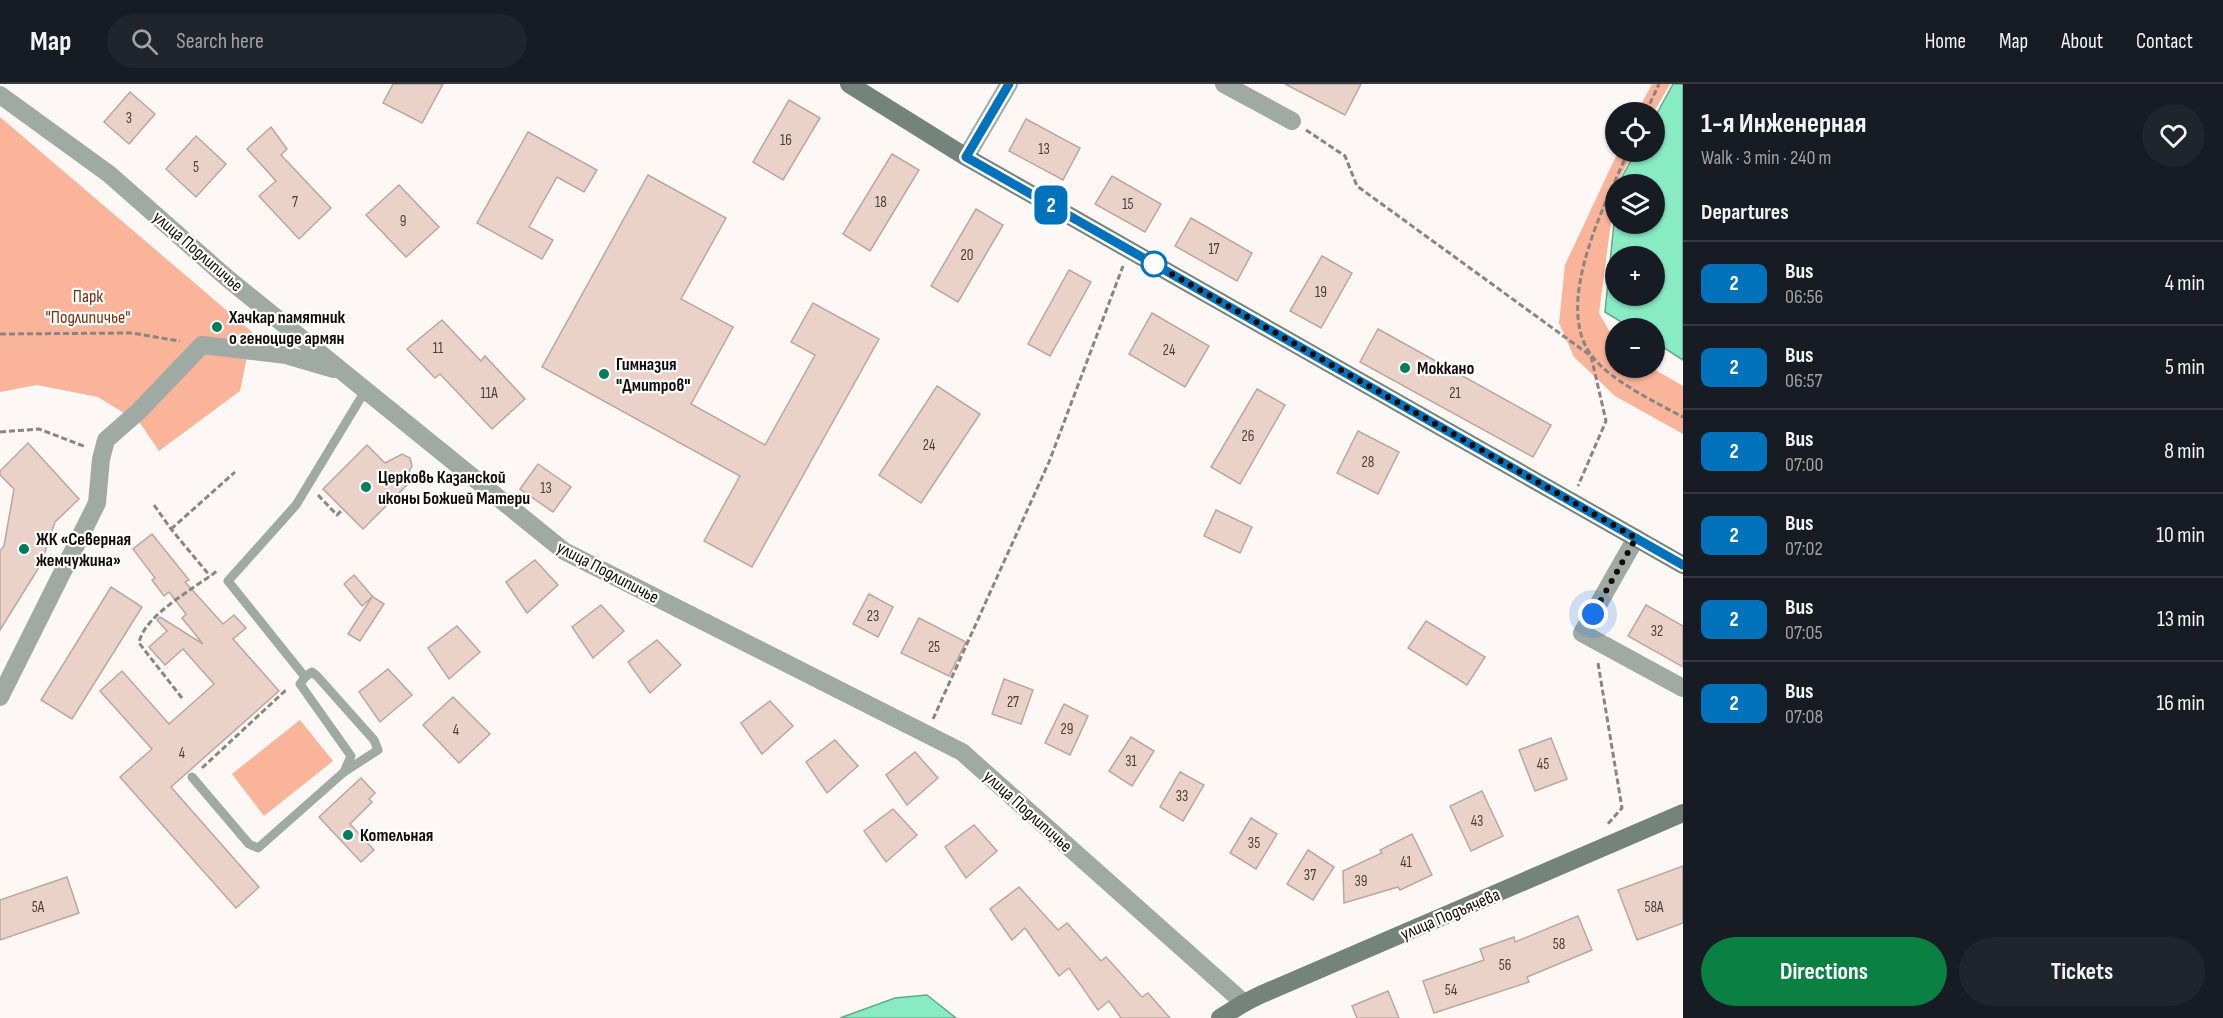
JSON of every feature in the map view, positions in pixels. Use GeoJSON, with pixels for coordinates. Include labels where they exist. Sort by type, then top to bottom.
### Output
{"type":"FeatureCollection","features":[{"type":"Feature","properties":{"kind":"street"},"geometry":{"type":"LineString","coordinates":[[849,84],[966,157],[1683,565]]}},
{"type":"Feature","properties":{"kind":"street"},"geometry":{"type":"LineString","coordinates":[[966,157],[1009,84]]}},
{"type":"Feature","properties":{"kind":"street"},"geometry":{"type":"LineString","coordinates":[[1224,84],[1292,121]]}},
{"type":"Feature","properties":{"kind":"street","name":"улица Подлипичье"},"geometry":{"type":"LineString","coordinates":[[0,94],[109,174],[227,278],[564,551],[962,752],[1244,1003]]}},
{"type":"Feature","properties":{"kind":"street"},"geometry":{"type":"LineString","coordinates":[[0,697],[97,503],[101,459],[106,441],[139,411],[202,345],[286,355],[342,372]]}},
{"type":"Feature","properties":{"kind":"street"},"geometry":{"type":"LineString","coordinates":[[1636,538],[1582,633],[1683,688]]}},
{"type":"Feature","properties":{"kind":"street","name":"улица Подъячева"},"geometry":{"type":"LineString","coordinates":[[1220,1018],[1244,1003],[1683,813]]}},
{"type":"Feature","properties":{"kind":"lane"},"geometry":{"type":"LineString","coordinates":[[303,674],[228,581],[292,509],[365,391]]}},
{"type":"Feature","properties":{"kind":"lane"},"geometry":{"type":"LineString","coordinates":[[192,777],[249,844],[258,848],[344,772],[378,750],[374,740],[317,676],[312,672],[303,674]]}},
{"type":"Feature","properties":{"kind":"lane"},"geometry":{"type":"LineString","coordinates":[[303,674],[300,684],[351,756],[344,772]]}},
{"type":"Feature","properties":{"kind":"path"},"geometry":{"type":"LineString","coordinates":[[1651,102],[1659,84]]}},
{"type":"Feature","properties":{"kind":"path"},"geometry":{"type":"LineString","coordinates":[[1292,121],[1345,156],[1357,186],[1591,356],[1624,384],[1683,418]]}},
{"type":"Feature","properties":{"kind":"path"},"geometry":{"type":"LineString","coordinates":[[1572,501],[1606,421],[1591,356],[1580,331],[1577,301],[1582,267],[1597,222],[1624,162]]}},
{"type":"Feature","properties":{"kind":"path"},"geometry":{"type":"LineString","coordinates":[[926,734],[1049,462],[1129,249]]}},
{"type":"Feature","properties":{"kind":"path"},"geometry":{"type":"LineString","coordinates":[[0,334],[132,333],[202,345]]}},
{"type":"Feature","properties":{"kind":"path"},"geometry":{"type":"LineString","coordinates":[[0,432],[39,429],[92,449]]}},
{"type":"Feature","properties":{"kind":"path"},"geometry":{"type":"LineString","coordinates":[[171,529],[235,472]]}},
{"type":"Feature","properties":{"kind":"path"},"geometry":{"type":"LineString","coordinates":[[308,485],[337,515],[343,509]]}},
{"type":"Feature","properties":{"kind":"path"},"geometry":{"type":"LineString","coordinates":[[154,505],[210,576]]}},
{"type":"Feature","properties":{"kind":"path"},"geometry":{"type":"LineString","coordinates":[[182,698],[139,643],[141,632],[173,602],[225,565]]}},
{"type":"Feature","properties":{"kind":"path"},"geometry":{"type":"LineString","coordinates":[[1594,640],[1622,808],[1599,833]]}},
{"type":"Feature","properties":{"kind":"path"},"geometry":{"type":"LineString","coordinates":[[192,777],[303,674]]}},
{"type":"Feature","properties":{"kind":"green space"},"geometry":{"type":"Polygon","coordinates":[[[1652,84],[1670,84],[1660,102],[1642,102],[1652,84]]]}},
{"type":"Feature","properties":{"kind":"green space","name":"Парк \"Подлипичье\""},"geometry":{"type":"Polygon","coordinates":[[[0,117],[252,332],[240,391],[159,451],[140,423],[98,397],[37,385],[0,392],[0,117]]]}},
{"type":"Feature","properties":{"kind":"green space"},"geometry":{"type":"Polygon","coordinates":[[[1613,162],[1628,162],[1622,174],[1608,174],[1613,162]]]}},
{"type":"Feature","properties":{"kind":"green space"},"geometry":{"type":"Polygon","coordinates":[[[1605,180],[1605,234],[1609,234],[1608,246],[1605,246],[1605,267],[1599,313],[1605,324],[1605,378],[1665,378],[1665,376],[1683,386],[1683,434],[1615,396],[1574,357],[1559,323],[1565,265],[1605,180]]]}},
{"type":"Feature","properties":{"kind":"green space"},"geometry":{"type":"Polygon","coordinates":[[[300,720],[333,761],[264,816],[232,774],[300,720]]]}},
{"type":"Feature","properties":{"kind":"shaded area"},"geometry":{"type":"Polygon","coordinates":[[[1673,84],[1683,84],[1683,360],[1665,348],[1665,318],[1615,318],[1605,312],[1606,306],[1665,306],[1665,246],[1612,246],[1613,234],[1665,234],[1665,174],[1624,174],[1630,162],[1665,162],[1665,102],[1663,102],[1673,84]]]}},
{"type":"Feature","properties":{"kind":"shaded area"},"geometry":{"type":"Polygon","coordinates":[[[927,995],[956,1018],[840,1018],[895,998],[927,995]]]}},
{"type":"Feature","properties":{"kind":"building"},"geometry":{"type":"Polygon","coordinates":[[[393,84],[443,84],[422,123],[383,103],[393,84]]]}},
{"type":"Feature","properties":{"kind":"building"},"geometry":{"type":"Polygon","coordinates":[[[1285,84],[1361,84],[1345,115],[1285,84]]]}},
{"type":"Feature","properties":{"kind":"building"},"geometry":{"type":"Polygon","coordinates":[[[130,92],[155,114],[129,144],[104,122],[130,92]]]}},
{"type":"Feature","properties":{"kind":"building"},"geometry":{"type":"Polygon","coordinates":[[[789,100],[820,118],[783,180],[753,162],[789,100]]]}},
{"type":"Feature","properties":{"kind":"building"},"geometry":{"type":"Polygon","coordinates":[[[1026,119],[1080,148],[1063,180],[1009,151],[1026,119]]]}},
{"type":"Feature","properties":{"kind":"building"},"geometry":{"type":"Polygon","coordinates":[[[271,127],[287,149],[281,155],[331,208],[299,239],[259,196],[276,181],[247,149],[271,127]]]}},
{"type":"Feature","properties":{"kind":"building"},"geometry":{"type":"Polygon","coordinates":[[[528,132],[597,170],[584,192],[557,177],[529,227],[553,240],[542,259],[477,223],[528,132]]]}},
{"type":"Feature","properties":{"kind":"building"},"geometry":{"type":"Polygon","coordinates":[[[196,136],[226,164],[196,197],[166,169],[196,136]]]}},
{"type":"Feature","properties":{"kind":"building"},"geometry":{"type":"Polygon","coordinates":[[[892,154],[919,170],[870,251],[843,234],[892,154]]]}},
{"type":"Feature","properties":{"kind":"building","name":"Гимназия \"Дмитров\""},"geometry":{"type":"Polygon","coordinates":[[[648,175],[726,218],[681,299],[733,327],[691,404],[765,445],[815,355],[791,342],[813,303],[879,339],[752,567],[704,541],[740,476],[542,367],[648,175]]]}},
{"type":"Feature","properties":{"kind":"building"},"geometry":{"type":"Polygon","coordinates":[[[1112,176],[1161,204],[1145,232],[1095,204],[1112,176]]]}},
{"type":"Feature","properties":{"kind":"building"},"geometry":{"type":"Polygon","coordinates":[[[399,185],[439,227],[406,257],[366,215],[399,185]]]}},
{"type":"Feature","properties":{"kind":"building"},"geometry":{"type":"Polygon","coordinates":[[[976,209],[1003,225],[958,302],[931,286],[976,209]]]}},
{"type":"Feature","properties":{"kind":"building"},"geometry":{"type":"Polygon","coordinates":[[[1191,218],[1252,253],[1237,281],[1175,246],[1191,218]]]}},
{"type":"Feature","properties":{"kind":"building"},"geometry":{"type":"Polygon","coordinates":[[[1322,256],[1352,273],[1321,328],[1290,311],[1322,256]]]}},
{"type":"Feature","properties":{"kind":"building"},"geometry":{"type":"Polygon","coordinates":[[[1069,270],[1091,282],[1050,356],[1028,344],[1069,270]]]}},
{"type":"Feature","properties":{"kind":"building"},"geometry":{"type":"Polygon","coordinates":[[[1152,313],[1209,346],[1185,387],[1129,354],[1152,313]]]}},
{"type":"Feature","properties":{"kind":"building"},"geometry":{"type":"Polygon","coordinates":[[[442,320],[481,361],[485,356],[525,399],[492,429],[440,374],[435,378],[407,349],[442,320]]]}},
{"type":"Feature","properties":{"kind":"building"},"geometry":{"type":"Polygon","coordinates":[[[1378,329],[1551,425],[1533,457],[1360,362],[1378,329]]]}},
{"type":"Feature","properties":{"kind":"building"},"geometry":{"type":"Polygon","coordinates":[[[937,386],[980,414],[921,503],[879,475],[937,386]]]}},
{"type":"Feature","properties":{"kind":"building"},"geometry":{"type":"Polygon","coordinates":[[[1257,389],[1285,405],[1240,484],[1211,467],[1257,389]]]}},
{"type":"Feature","properties":{"kind":"building"},"geometry":{"type":"Polygon","coordinates":[[[1358,431],[1399,452],[1378,494],[1337,473],[1358,431]]]}},
{"type":"Feature","properties":{"kind":"building","name":"ЖК «Северная жемчужина»"},"geometry":{"type":"Polygon","coordinates":[[[28,443],[79,499],[55,522],[41,564],[0,630],[0,551],[4,546],[14,489],[0,475],[0,471],[28,443]]]}},
{"type":"Feature","properties":{"kind":"building","name":"Церковь Казанской иконы Божией Матери"},"geometry":{"type":"Polygon","coordinates":[[[367,445],[385,463],[402,454],[410,458],[412,466],[404,481],[408,484],[363,529],[323,489],[367,445]]]}},
{"type":"Feature","properties":{"kind":"building"},"geometry":{"type":"Polygon","coordinates":[[[538,464],[571,487],[553,512],[520,489],[538,464]]]}},
{"type":"Feature","properties":{"kind":"building"},"geometry":{"type":"Polygon","coordinates":[[[1216,510],[1252,527],[1240,553],[1204,536],[1216,510]]]}},
{"type":"Feature","properties":{"kind":"building"},"geometry":{"type":"Polygon","coordinates":[[[152,534],[189,580],[185,582],[223,624],[234,615],[246,628],[233,639],[279,691],[171,787],[259,887],[236,908],[120,777],[152,749],[100,691],[122,671],[169,724],[214,684],[183,649],[165,665],[149,647],[167,631],[157,620],[160,617],[203,644],[182,618],[186,614],[169,592],[164,596],[152,580],[155,578],[133,549],[152,534]]]}},
{"type":"Feature","properties":{"kind":"building"},"geometry":{"type":"Polygon","coordinates":[[[535,560],[558,585],[527,613],[506,582],[535,560]]]}},
{"type":"Feature","properties":{"kind":"building"},"geometry":{"type":"Polygon","coordinates":[[[354,575],[373,597],[384,604],[360,641],[348,634],[372,597],[362,606],[344,584],[354,575]]]}},
{"type":"Feature","properties":{"kind":"building"},"geometry":{"type":"Polygon","coordinates":[[[111,587],[142,607],[72,719],[41,700],[111,587]]]}},
{"type":"Feature","properties":{"kind":"building"},"geometry":{"type":"Polygon","coordinates":[[[869,594],[893,607],[878,637],[853,624],[869,594]]]}},
{"type":"Feature","properties":{"kind":"building"},"geometry":{"type":"Polygon","coordinates":[[[601,605],[624,631],[593,658],[572,627],[601,605]]]}},
{"type":"Feature","properties":{"kind":"building"},"geometry":{"type":"Polygon","coordinates":[[[1646,605],[1683,626],[1683,667],[1628,636],[1646,605]]]}},
{"type":"Feature","properties":{"kind":"building"},"geometry":{"type":"Polygon","coordinates":[[[919,618],[966,642],[949,676],[901,653],[919,618]]]}},
{"type":"Feature","properties":{"kind":"building"},"geometry":{"type":"Polygon","coordinates":[[[1426,621],[1485,657],[1467,685],[1408,648],[1426,621]]]}},
{"type":"Feature","properties":{"kind":"building"},"geometry":{"type":"Polygon","coordinates":[[[457,626],[480,652],[449,679],[428,648],[457,626]]]}},
{"type":"Feature","properties":{"kind":"building"},"geometry":{"type":"Polygon","coordinates":[[[657,640],[681,665],[650,693],[628,662],[657,640]]]}},
{"type":"Feature","properties":{"kind":"building"},"geometry":{"type":"Polygon","coordinates":[[[388,669],[412,695],[380,722],[359,692],[388,669]]]}},
{"type":"Feature","properties":{"kind":"building"},"geometry":{"type":"Polygon","coordinates":[[[1004,679],[1033,690],[1021,724],[992,714],[1004,679]]]}},
{"type":"Feature","properties":{"kind":"building"},"geometry":{"type":"Polygon","coordinates":[[[453,697],[490,734],[459,763],[423,725],[453,697]]]}},
{"type":"Feature","properties":{"kind":"building"},"geometry":{"type":"Polygon","coordinates":[[[770,701],[793,726],[762,754],[741,723],[770,701]]]}},
{"type":"Feature","properties":{"kind":"building"},"geometry":{"type":"Polygon","coordinates":[[[1064,704],[1088,716],[1070,755],[1045,743],[1064,704]]]}},
{"type":"Feature","properties":{"kind":"building"},"geometry":{"type":"Polygon","coordinates":[[[1131,737],[1154,751],[1132,786],[1109,771],[1131,737]]]}},
{"type":"Feature","properties":{"kind":"building"},"geometry":{"type":"Polygon","coordinates":[[[1551,738],[1567,779],[1535,791],[1519,750],[1551,738]]]}},
{"type":"Feature","properties":{"kind":"building"},"geometry":{"type":"Polygon","coordinates":[[[835,740],[858,766],[827,793],[806,762],[835,740]]]}},
{"type":"Feature","properties":{"kind":"building"},"geometry":{"type":"Polygon","coordinates":[[[915,752],[938,778],[907,805],[886,775],[915,752]]]}},
{"type":"Feature","properties":{"kind":"building"},"geometry":{"type":"Polygon","coordinates":[[[1180,772],[1204,785],[1183,821],[1160,807],[1180,772]]]}},
{"type":"Feature","properties":{"kind":"building","name":"Котельная"},"geometry":{"type":"Polygon","coordinates":[[[361,778],[375,793],[369,799],[372,802],[350,824],[374,850],[361,862],[319,817],[361,778]]]}},
{"type":"Feature","properties":{"kind":"building"},"geometry":{"type":"Polygon","coordinates":[[[1482,791],[1503,836],[1471,851],[1450,806],[1482,791]]]}},
{"type":"Feature","properties":{"kind":"building"},"geometry":{"type":"Polygon","coordinates":[[[893,809],[917,835],[886,862],[864,831],[893,809]]]}},
{"type":"Feature","properties":{"kind":"building"},"geometry":{"type":"Polygon","coordinates":[[[1251,818],[1277,834],[1256,869],[1230,853],[1251,818]]]}},
{"type":"Feature","properties":{"kind":"building"},"geometry":{"type":"Polygon","coordinates":[[[974,825],[997,851],[966,878],[945,847],[974,825]]]}},
{"type":"Feature","properties":{"kind":"building"},"geometry":{"type":"Polygon","coordinates":[[[1412,834],[1432,875],[1400,890],[1398,887],[1344,903],[1343,871],[1382,853],[1380,850],[1412,834]]]}},
{"type":"Feature","properties":{"kind":"building"},"geometry":{"type":"Polygon","coordinates":[[[1308,850],[1334,867],[1313,900],[1287,884],[1308,850]]]}},
{"type":"Feature","properties":{"kind":"building"},"geometry":{"type":"Polygon","coordinates":[[[1683,866],[1683,923],[1637,940],[1618,890],[1683,866]]]}},
{"type":"Feature","properties":{"kind":"building"},"geometry":{"type":"Polygon","coordinates":[[[67,877],[79,913],[0,940],[0,900],[67,877]]]}},
{"type":"Feature","properties":{"kind":"building"},"geometry":{"type":"Polygon","coordinates":[[[1019,887],[1058,930],[1067,923],[1101,961],[1106,957],[1142,997],[1148,993],[1170,1018],[1121,1018],[1109,1001],[1098,1010],[1069,968],[1059,976],[1025,928],[1012,940],[990,909],[1019,887]]]}},
{"type":"Feature","properties":{"kind":"building"},"geometry":{"type":"Polygon","coordinates":[[[1578,916],[1592,950],[1527,977],[1529,982],[1434,1013],[1423,981],[1484,960],[1480,949],[1514,937],[1515,942],[1578,916]]]}},
{"type":"Feature","properties":{"kind":"building"},"geometry":{"type":"Polygon","coordinates":[[[1388,991],[1399,1018],[1357,1018],[1352,1006],[1388,991]]]}},
{"type":"Feature","properties":{"kind":"bus line","name":"2"},"geometry":{"type":"LineString","coordinates":[[1009,84],[966,157],[1683,565]]}},
{"type":"Feature","properties":{"kind":"place","name":"Хачкар памятник о геноциде армян"},"geometry":{"type":"Point","coordinates":[217,327]}},
{"type":"Feature","properties":{"kind":"place","name":"Моккано"},"geometry":{"type":"Point","coordinates":[1405,368]}},
{"type":"Feature","properties":{"kind":"place","name":"Гимназия \"Дмитров\""},"geometry":{"type":"Point","coordinates":[604,374]}},
{"type":"Feature","properties":{"kind":"place","name":"Церковь Казанской иконы Божией Матери"},"geometry":{"type":"Point","coordinates":[366,487]}},
{"type":"Feature","properties":{"kind":"place","name":"ЖК «Северная жемчужина»"},"geometry":{"type":"Point","coordinates":[24,549]}},
{"type":"Feature","properties":{"kind":"place","name":"Котельная"},"geometry":{"type":"Point","coordinates":[348,835]}},
{"type":"Feature","properties":{"kind":"route"},"geometry":{"type":"LineString","coordinates":[[1154,264],[1149,261],[1636,538],[1593,614]]}}]}
